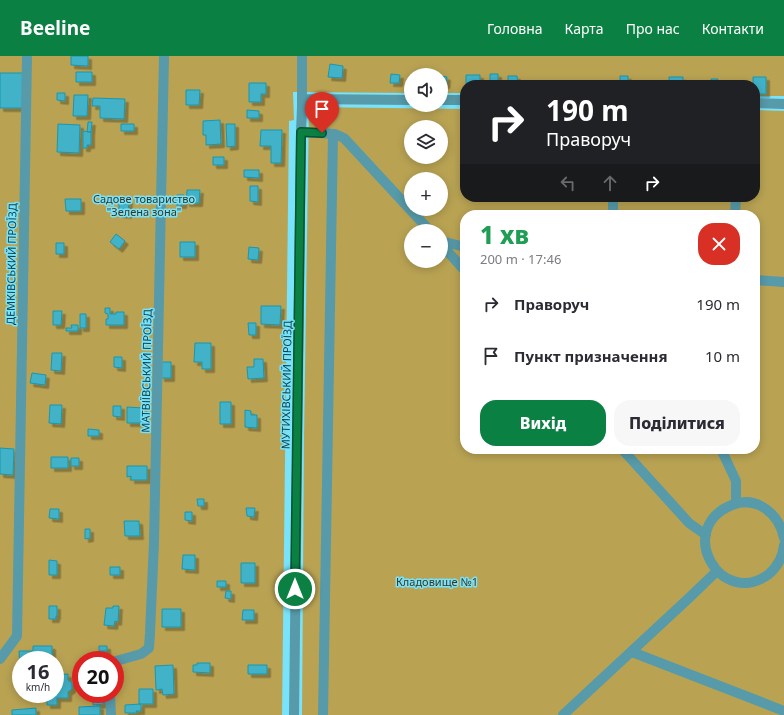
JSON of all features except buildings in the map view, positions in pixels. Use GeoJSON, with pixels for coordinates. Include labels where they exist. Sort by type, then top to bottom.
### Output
{"type":"FeatureCollection","features":[{"type":"Feature","properties":{"kind":"lane","name":"ДЕМКІВСЬКИЙ ПРОЇЗД"},"geometry":{"type":"LineString","coordinates":[[0,659],[17,636],[27,56]]}},
{"type":"Feature","properties":{"kind":"lane","name":"МАТВІЇВСЬКИЙ ПРОЇЗД"},"geometry":{"type":"LineString","coordinates":[[124,659],[141,654],[149,648],[150,633],[154,542],[164,56]]}},
{"type":"Feature","properties":{"kind":"lane","name":"МУТИХІВСЬКИЙ ПРОЇЗД"},"geometry":{"type":"LineString","coordinates":[[294,715],[302,56]]}},
{"type":"Feature","properties":{"kind":"lane"},"geometry":{"type":"LineString","coordinates":[[302,99],[404,100]]}},
{"type":"Feature","properties":{"kind":"lane"},"geometry":{"type":"LineString","coordinates":[[448,100],[460,100]]}},
{"type":"Feature","properties":{"kind":"lane"},"geometry":{"type":"LineString","coordinates":[[760,104],[784,104]]}},
{"type":"Feature","properties":{"kind":"lane"},"geometry":{"type":"LineString","coordinates":[[301,132],[333,134],[340,136],[348,142],[424,224]]}},
{"type":"Feature","properties":{"kind":"lane"},"geometry":{"type":"LineString","coordinates":[[323,715],[333,134]]}},
{"type":"Feature","properties":{"kind":"lane"},"geometry":{"type":"LineString","coordinates":[[448,243],[460,246]]}},
{"type":"Feature","properties":{"kind":"lane"},"geometry":{"type":"LineString","coordinates":[[448,251],[460,266]]}},
{"type":"Feature","properties":{"kind":"lane"},"geometry":{"type":"LineString","coordinates":[[760,280],[784,282]]}},
{"type":"Feature","properties":{"kind":"lane"},"geometry":{"type":"LineString","coordinates":[[627,454],[689,523],[706,534]]}},
{"type":"Feature","properties":{"kind":"lane"},"geometry":{"type":"LineString","coordinates":[[723,454],[736,481],[736,504]]}},
{"type":"Feature","properties":{"kind":"lane"},"geometry":{"type":"LineString","coordinates":[[784,538],[780,515],[758,505],[747,502],[725,508],[716,515],[709,524],[705,546],[707,557],[717,571],[731,580],[742,582],[754,581],[764,577],[773,570],[783,556],[784,545]]}},
{"type":"Feature","properties":{"kind":"lane"},"geometry":{"type":"LineString","coordinates":[[563,715],[717,571]]}},
{"type":"Feature","properties":{"kind":"lane"},"geometry":{"type":"LineString","coordinates":[[632,652],[784,711]]}},
{"type":"Feature","properties":{"kind":"lane"},"geometry":{"type":"LineString","coordinates":[[110,703],[111,715]]}},
{"type":"Feature","properties":{"kind":"green space","name":"Садове товариство \"Зелена зона\""},"geometry":{"type":"Polygon","coordinates":[[[0,56],[784,56],[784,96],[760,96],[760,80],[460,80],[460,93],[448,93],[448,68],[404,68],[404,93],[293,92],[294,120],[289,121],[282,715],[0,715],[0,56]]]}},
{"type":"Feature","properties":{"kind":"green space","name":"Кладовище №1"},"geometry":{"type":"Polygon","coordinates":[[[309,107],[404,108],[404,112],[448,112],[448,109],[460,109],[460,202],[760,202],[760,110],[784,111],[784,715],[302,715],[309,107]]]}},
{"type":"Feature","properties":{"kind":"route"},"geometry":{"type":"LineString","coordinates":[[295,589],[301,132],[322,133]]}}]}
